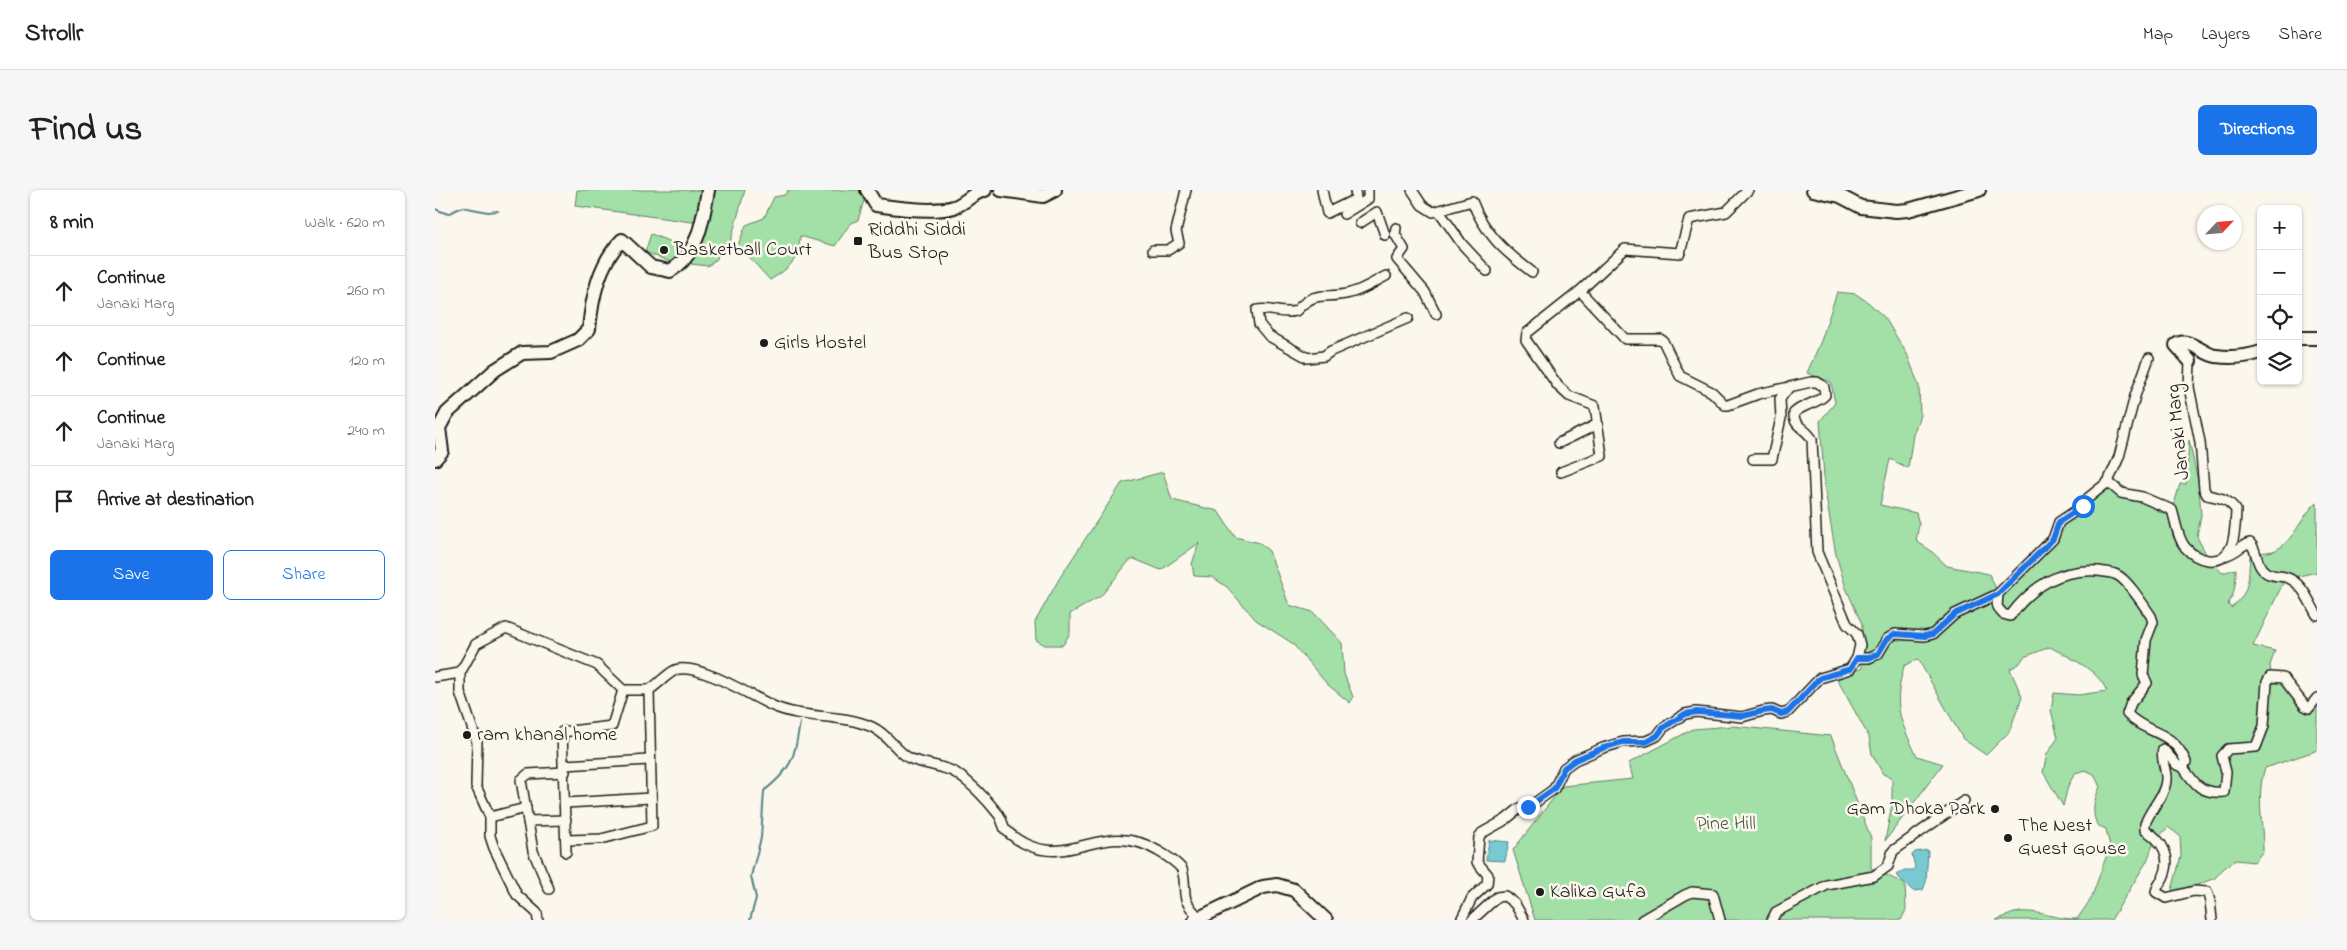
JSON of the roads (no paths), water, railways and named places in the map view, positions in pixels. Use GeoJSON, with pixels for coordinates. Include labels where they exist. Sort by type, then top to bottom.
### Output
{"type":"FeatureCollection","features":[{"type":"Feature","properties":{"kind":"street"},"geometry":{"type":"LineString","coordinates":[[435,459],[441,451],[439,428],[447,413],[495,370],[522,353],[551,352],[578,340],[589,329],[592,300],[609,252],[622,240],[651,267],[670,271],[683,264],[702,226],[707,190]]}},
{"type":"Feature","properties":{"kind":"street"},"geometry":{"type":"LineString","coordinates":[[867,190],[876,205],[910,210],[954,207],[979,191],[985,190]]}},
{"type":"Feature","properties":{"kind":"street"},"geometry":{"type":"LineString","coordinates":[[1001,190],[1043,196],[1055,190]]}},
{"type":"Feature","properties":{"kind":"street"},"geometry":{"type":"LineString","coordinates":[[1153,250],[1168,250],[1179,243],[1176,231],[1186,190]]}},
{"type":"Feature","properties":{"kind":"street"},"geometry":{"type":"LineString","coordinates":[[1322,190],[1327,213],[1357,199],[1355,190]]}},
{"type":"Feature","properties":{"kind":"street"},"geometry":{"type":"LineString","coordinates":[[1345,214],[1368,199],[1367,190]]}},
{"type":"Feature","properties":{"kind":"street"},"geometry":{"type":"LineString","coordinates":[[1412,190],[1427,209],[1433,212],[1472,201],[1481,224],[1495,242],[1532,272]]}},
{"type":"Feature","properties":{"kind":"street"},"geometry":{"type":"LineString","coordinates":[[1561,472],[1602,456],[1595,406],[1569,396],[1558,386],[1527,340],[1527,333],[1580,291],[1625,249],[1680,253],[1689,218],[1726,212],[1748,190]]}},
{"type":"Feature","properties":{"kind":"street"},"geometry":{"type":"LineString","coordinates":[[1813,190],[1840,196],[1861,207],[1896,211],[1908,210],[1979,190]]}},
{"type":"Feature","properties":{"kind":"street"},"geometry":{"type":"LineString","coordinates":[[1439,211],[1462,244],[1487,271]]}},
{"type":"Feature","properties":{"kind":"street"},"geometry":{"type":"LineString","coordinates":[[1360,223],[1377,212],[1385,234]]}},
{"type":"Feature","properties":{"kind":"street"},"geometry":{"type":"LineString","coordinates":[[1396,228],[1395,234],[1404,249],[1397,259],[1425,292],[1436,314]]}},
{"type":"Feature","properties":{"kind":"street"},"geometry":{"type":"LineString","coordinates":[[1386,276],[1349,294],[1318,296],[1305,302],[1296,312],[1277,313],[1267,308],[1257,310],[1257,317],[1269,336],[1308,358],[1324,356],[1331,351],[1408,318]]}},
{"type":"Feature","properties":{"kind":"street"},"geometry":{"type":"LineString","coordinates":[[1461,920],[1472,898],[1487,884],[1488,875],[1477,862],[1479,837],[1521,808],[1536,802],[1554,789],[1564,768],[1575,760],[1623,742],[1646,742],[1657,736],[1663,728],[1685,714],[1697,712],[1743,716],[1772,710],[1781,714],[1788,712],[1815,682],[1831,673],[1850,669],[1857,658],[1860,645],[1857,634],[1847,624],[1817,552],[1812,439],[1809,433],[1795,423],[1794,418],[1794,413],[1798,409],[1821,399],[1825,391],[1821,384],[1817,382],[1789,387],[1725,405],[1712,392],[1681,376],[1663,341],[1625,339],[1580,291]]}},
{"type":"Feature","properties":{"kind":"street"},"geometry":{"type":"LineString","coordinates":[[2302,338],[2317,338]]}},
{"type":"Feature","properties":{"kind":"street","name":"Janaki Marg"},"geometry":{"type":"LineString","coordinates":[[2108,482],[2121,493],[2153,501],[2171,510],[2179,538],[2185,548],[2201,559],[2217,561],[2227,555],[2233,540],[2236,510],[2223,497],[2207,495],[2204,490],[2197,426],[2189,387],[2190,361],[2176,345],[2180,342],[2187,342],[2216,356],[2245,357],[2257,353]]}},
{"type":"Feature","properties":{"kind":"street"},"geometry":{"type":"LineString","coordinates":[[1857,658],[1869,658],[1878,654],[1887,639],[1895,634],[1925,636],[1933,634],[1955,614],[1998,594],[2053,539],[2059,522],[2083,506],[2088,498],[2108,482],[2119,457],[2135,396],[2149,358]]}},
{"type":"Feature","properties":{"kind":"street"},"geometry":{"type":"LineString","coordinates":[[1753,459],[1772,459],[1781,418],[1781,399],[1789,387]]}},
{"type":"Feature","properties":{"kind":"street"},"geometry":{"type":"LineString","coordinates":[[1559,442],[1598,424]]}},
{"type":"Feature","properties":{"kind":"street"},"geometry":{"type":"LineString","coordinates":[[2227,555],[2236,553],[2244,544],[2250,543],[2255,548],[2257,561],[2261,568],[2270,575],[2286,577],[2297,583],[2317,615]]}},
{"type":"Feature","properties":{"kind":"street"},"geometry":{"type":"LineString","coordinates":[[1998,594],[1997,607],[2003,614],[2010,616],[2030,592],[2041,583],[2062,574],[2089,570],[2117,575],[2146,608],[2153,622],[2146,640],[2143,675],[2147,682],[2131,703],[2127,714],[2149,730],[2163,735],[2175,743],[2185,762],[2183,768]]}},
{"type":"Feature","properties":{"kind":"street"},"geometry":{"type":"LineString","coordinates":[[539,920],[537,913],[517,895],[494,848],[490,836],[490,817],[476,786],[477,742],[460,692],[460,674],[477,644],[506,628],[597,665],[623,690],[649,690],[672,672],[679,669],[693,670],[718,679],[774,707],[802,716],[870,726],[884,733],[901,752],[911,759],[955,773],[994,809],[1010,834],[1030,846],[1059,850],[1098,841],[1132,839],[1165,855],[1182,869],[1183,896],[1197,919],[1263,887],[1277,885],[1294,890],[1326,920]]}},
{"type":"Feature","properties":{"kind":"street"},"geometry":{"type":"LineString","coordinates":[[435,677],[460,674]]}},
{"type":"Feature","properties":{"kind":"street"},"geometry":{"type":"LineString","coordinates":[[2212,920],[2207,892],[2194,891],[2166,898],[2157,892],[2166,864],[2165,850],[2157,837],[2145,830],[2145,824],[2165,789],[2167,778],[2161,754],[2163,749],[2165,754],[2183,768],[2195,786],[2213,793],[2224,792],[2226,772],[2222,756],[2228,749],[2256,747],[2264,726],[2267,682],[2270,677],[2283,678],[2305,706],[2309,708],[2317,698]]}},
{"type":"Feature","properties":{"kind":"street"},"geometry":{"type":"LineString","coordinates":[[566,852],[565,768],[562,732],[612,726],[623,690]]}},
{"type":"Feature","properties":{"kind":"street"},"geometry":{"type":"LineString","coordinates":[[566,840],[601,839],[651,826],[649,690]]}},
{"type":"Feature","properties":{"kind":"street"},"geometry":{"type":"LineString","coordinates":[[549,889],[533,851],[521,785],[523,776],[565,768],[649,760]]}},
{"type":"Feature","properties":{"kind":"street"},"geometry":{"type":"LineString","coordinates":[[565,803],[651,798]]}},
{"type":"Feature","properties":{"kind":"street"},"geometry":{"type":"LineString","coordinates":[[1772,920],[1776,912],[1827,885],[1874,876],[1885,869],[1893,851],[1964,801]]}},
{"type":"Feature","properties":{"kind":"street"},"geometry":{"type":"LineString","coordinates":[[490,817],[526,808]]}},
{"type":"Feature","properties":{"kind":"street"},"geometry":{"type":"LineString","coordinates":[[528,821],[566,820]]}},
{"type":"Feature","properties":{"kind":"street"},"geometry":{"type":"LineString","coordinates":[[1642,920],[1692,892],[1713,894],[1719,920]]}},
{"type":"Feature","properties":{"kind":"street"},"geometry":{"type":"LineString","coordinates":[[1472,920],[1497,897],[1505,896],[1515,904],[1524,920]]}},
{"type":"Feature","properties":{"kind":"water"},"geometry":{"type":"Polygon","coordinates":[[[1489,840],[1509,842],[1505,861],[1486,860],[1489,840]]]}},
{"type":"Feature","properties":{"kind":"water"},"geometry":{"type":"Polygon","coordinates":[[[1928,850],[1926,882],[1923,890],[1913,891],[1896,875],[1904,870],[1913,870],[1915,867],[1912,855],[1915,852],[1928,850]]]}},
{"type":"Feature","properties":{"kind":"waterway"},"geometry":{"type":"LineString","coordinates":[[435,209],[448,214],[462,207],[488,212],[498,211]]}},
{"type":"Feature","properties":{"kind":"waterway"},"geometry":{"type":"LineString","coordinates":[[750,920],[756,898],[751,876],[761,838],[764,791],[781,776],[791,762],[800,723]]}},
{"type":"Feature","properties":{"kind":"place","name":"Riddhi Siddi Bus Stop"},"geometry":{"type":"Point","coordinates":[858,241]}},
{"type":"Feature","properties":{"kind":"place","name":"Basketball Court"},"geometry":{"type":"Point","coordinates":[664,250]}},
{"type":"Feature","properties":{"kind":"place","name":"Girls Hostel"},"geometry":{"type":"Point","coordinates":[764,343]}},
{"type":"Feature","properties":{"kind":"place","name":"ram khanal home"},"geometry":{"type":"Point","coordinates":[467,735]}},
{"type":"Feature","properties":{"kind":"place","name":"Gam Dhoka Park"},"geometry":{"type":"Point","coordinates":[1995,809]}},
{"type":"Feature","properties":{"kind":"place","name":"The Nest Guest Gouse"},"geometry":{"type":"Point","coordinates":[2008,838]}},
{"type":"Feature","properties":{"kind":"place","name":"Kalika Gufa"},"geometry":{"type":"Point","coordinates":[1540,892]}},
{"type":"Feature","properties":{"kind":"park label","name":"Pine Hill"},"geometry":{"type":"Point","coordinates":[1726,824]}}]}
